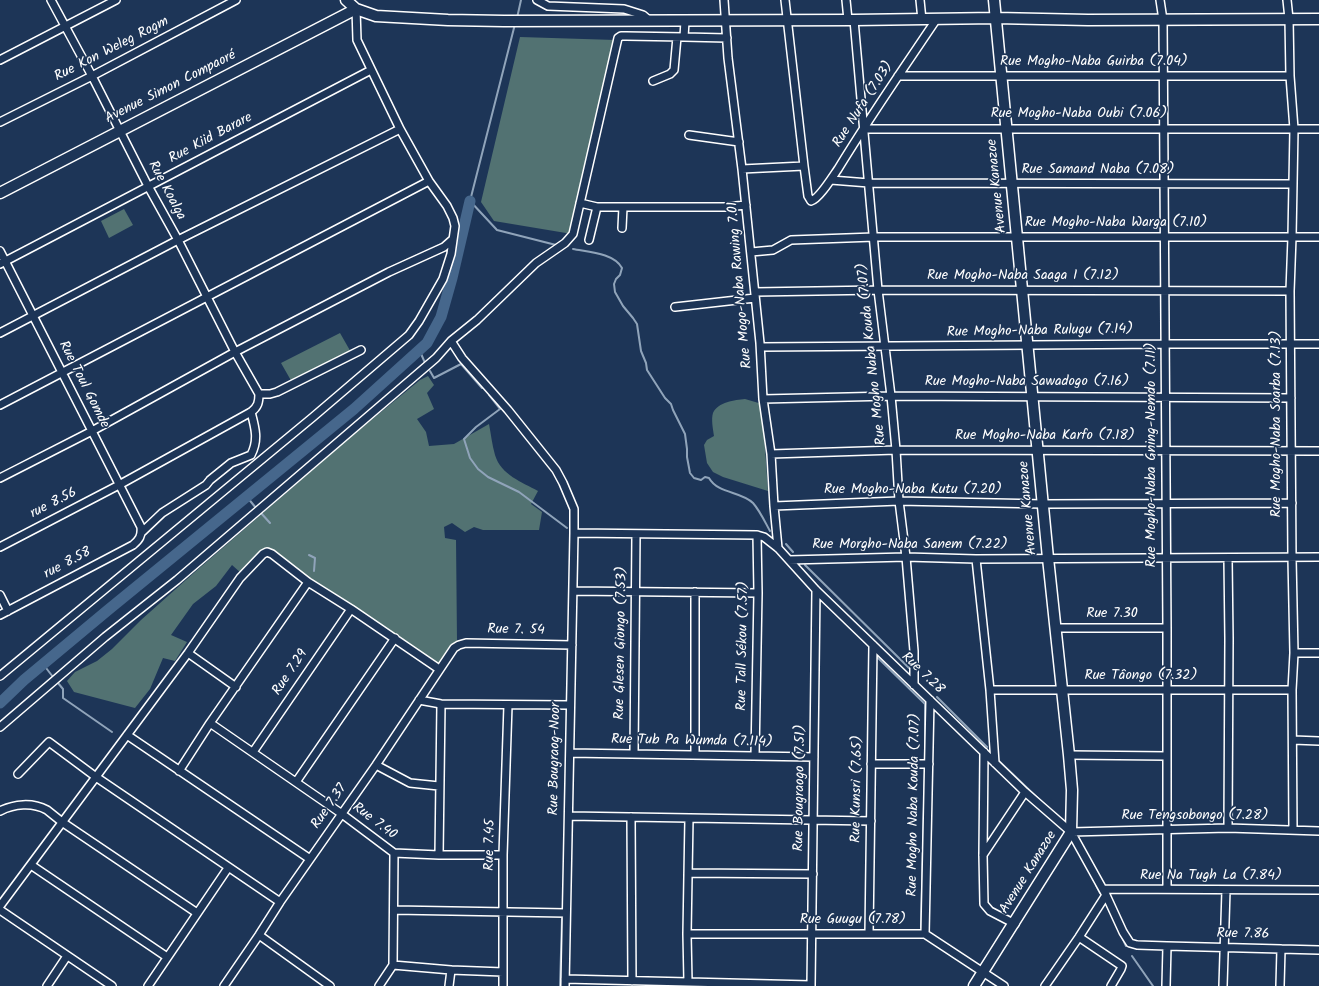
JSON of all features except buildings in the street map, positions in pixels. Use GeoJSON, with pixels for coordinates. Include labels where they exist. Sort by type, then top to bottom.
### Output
{"type":"FeatureCollection","features":[{"type":"Feature","properties":{"kind":"street","name":"Rue Koalga"},"geometry":{"type":"LineString","coordinates":[[51,0],[121,130],[148,186],[178,240],[235,352],[259,394]]}},
{"type":"Feature","properties":{"kind":"street"},"geometry":{"type":"LineString","coordinates":[[0,60],[116,0]]}},
{"type":"Feature","properties":{"kind":"street","name":"Rue Kon Weleg Rogm"},"geometry":{"type":"LineString","coordinates":[[0,122],[92,76],[236,0]]}},
{"type":"Feature","properties":{"kind":"street"},"geometry":{"type":"LineString","coordinates":[[346,0],[356,8],[376,16],[504,21],[936,20],[996,18],[1163,20],[1319,19]]}},
{"type":"Feature","properties":{"kind":"street"},"geometry":{"type":"LineString","coordinates":[[537,0],[548,6],[624,9],[642,15],[650,21]]}},
{"type":"Feature","properties":{"kind":"street","name":"Rue Mogo-Naba Rawing 7.01"},"geometry":{"type":"LineString","coordinates":[[724,0],[729,65],[742,168],[761,347],[764,399],[778,548]]}},
{"type":"Feature","properties":{"kind":"street"},"geometry":{"type":"LineString","coordinates":[[742,168],[804,166],[785,0]]}},
{"type":"Feature","properties":{"kind":"street","name":"Rue Mogho Naba Kouda (7.07)"},"geometry":{"type":"LineString","coordinates":[[846,0],[851,20],[864,127],[878,290],[891,396],[899,501],[906,557],[914,651],[914,685]]}},
{"type":"Feature","properties":{"kind":"street"},"geometry":{"type":"LineString","coordinates":[[920,0],[922,20]]}},
{"type":"Feature","properties":{"kind":"street","name":"Avenue Kanazoe"},"geometry":{"type":"LineString","coordinates":[[974,986],[1015,924],[1071,832],[1072,790],[994,0]]}},
{"type":"Feature","properties":{"kind":"street","name":"Rue Mogho-Naba Gning-Nemdo (7.11)"},"geometry":{"type":"LineString","coordinates":[[1160,0],[1163,20],[1164,237],[1166,290],[1165,451],[1167,889]]}},
{"type":"Feature","properties":{"kind":"street","name":"Rue Mogho-Naba Soarba (7.13)"},"geometry":{"type":"LineString","coordinates":[[1287,0],[1294,129],[1290,291],[1294,653],[1292,690],[1293,830]]}},
{"type":"Feature","properties":{"kind":"street"},"geometry":{"type":"LineString","coordinates":[[0,676],[314,418],[409,335],[419,321],[443,279],[451,254],[455,226],[453,218],[447,206],[429,181],[400,129],[357,40],[356,8]]}},
{"type":"Feature","properties":{"kind":"street","name":"Avenue Simon Compaoré"},"geometry":{"type":"LineString","coordinates":[[0,193],[356,8]]}},
{"type":"Feature","properties":{"kind":"street","name":"Rue Nufa (7.03)"},"geometry":{"type":"LineString","coordinates":[[804,166],[808,196],[809,200],[811,201],[817,197],[831,180],[864,127],[936,20]]}},
{"type":"Feature","properties":{"kind":"street"},"geometry":{"type":"LineString","coordinates":[[653,81],[670,74],[674,70],[685,21]]}},
{"type":"Feature","properties":{"kind":"street"},"geometry":{"type":"LineString","coordinates":[[0,727],[105,637],[177,580],[436,358],[451,341],[477,320],[536,263],[565,243],[573,234],[618,38],[626,36],[727,38]]}},
{"type":"Feature","properties":{"kind":"street","name":"Rue Kiid Barare"},"geometry":{"type":"LineString","coordinates":[[3,263],[371,70]]}},
{"type":"Feature","properties":{"kind":"street","name":"Rue Mogho-Naba Guirba (7.04)"},"geometry":{"type":"LineString","coordinates":[[898,76],[1290,76]]}},
{"type":"Feature","properties":{"kind":"street","name":"Rue Mogho-Naba Oubi (7.06)"},"geometry":{"type":"LineString","coordinates":[[864,127],[1319,129]]}},
{"type":"Feature","properties":{"kind":"street"},"geometry":{"type":"LineString","coordinates":[[0,333],[178,240],[400,129]]}},
{"type":"Feature","properties":{"kind":"street"},"geometry":{"type":"LineString","coordinates":[[689,135],[739,142]]}},
{"type":"Feature","properties":{"kind":"street","name":"Rue Samand Naba (7.08)"},"geometry":{"type":"LineString","coordinates":[[831,180],[869,183],[1293,184]]}},
{"type":"Feature","properties":{"kind":"street"},"geometry":{"type":"LineString","coordinates":[[0,405],[429,181]]}},
{"type":"Feature","properties":{"kind":"street"},"geometry":{"type":"LineString","coordinates":[[580,203],[597,207],[726,207],[746,205]]}},
{"type":"Feature","properties":{"kind":"street"},"geometry":{"type":"LineString","coordinates":[[589,240],[597,207]]}},
{"type":"Feature","properties":{"kind":"street"},"geometry":{"type":"LineString","coordinates":[[622,228],[623,207]]}},
{"type":"Feature","properties":{"kind":"street","name":"Rue Mogho-Naba Warga (7.10)"},"geometry":{"type":"LineString","coordinates":[[751,252],[773,250],[791,240],[874,237],[1319,237]]}},
{"type":"Feature","properties":{"kind":"street"},"geometry":{"type":"LineString","coordinates":[[0,478],[92,431],[235,352],[389,272],[444,248],[453,239]]}},
{"type":"Feature","properties":{"kind":"street","name":"Rue Toul Gomde"},"geometry":{"type":"LineString","coordinates":[[0,251],[3,263],[34,316],[141,527],[142,532]]}},
{"type":"Feature","properties":{"kind":"street","name":"Rue Mogho-Naba Saaga I (7.12)"},"geometry":{"type":"LineString","coordinates":[[675,307],[755,295],[878,290],[1290,291]]}},
{"type":"Feature","properties":{"kind":"street","name":"Rue Bougraog-Noor"},"geometry":{"type":"LineString","coordinates":[[451,341],[462,358],[508,410],[556,470],[574,510],[565,983]]}},
{"type":"Feature","properties":{"kind":"street","name":"Rue Mogho-Naba Rulugu (7.14)"},"geometry":{"type":"LineString","coordinates":[[761,347],[1319,344]]}},
{"type":"Feature","properties":{"kind":"street"},"geometry":{"type":"LineString","coordinates":[[251,412],[259,403],[259,394],[270,394],[277,392],[361,350]]}},
{"type":"Feature","properties":{"kind":"street","name":"Rue Mogho-Naba Sawadogo (7.16)"},"geometry":{"type":"LineString","coordinates":[[764,399],[891,396],[1291,398]]}},
{"type":"Feature","properties":{"kind":"street","name":"rue 8.56"},"geometry":{"type":"LineString","coordinates":[[0,547],[119,485],[251,412]]}},
{"type":"Feature","properties":{"kind":"street","name":"rue 8.58"},"geometry":{"type":"LineString","coordinates":[[0,615],[133,545],[138,541],[142,532],[162,513],[206,485],[231,463],[251,455],[256,442],[255,428],[251,412]]}},
{"type":"Feature","properties":{"kind":"street","name":"Rue Mogho-Naba Karfo (7.18)"},"geometry":{"type":"LineString","coordinates":[[770,454],[896,450],[1319,450]]}},
{"type":"Feature","properties":{"kind":"street","name":"Rue Mogho-Naba Kutu (7.20)"},"geometry":{"type":"LineString","coordinates":[[774,506],[899,501],[1043,504],[1292,503]]}},
{"type":"Feature","properties":{"kind":"street"},"geometry":{"type":"LineString","coordinates":[[574,533],[757,535]]}},
{"type":"Feature","properties":{"kind":"street","name":"Rue Glesen Giongo (7.53)"},"geometry":{"type":"LineString","coordinates":[[634,754],[636,534]]}},
{"type":"Feature","properties":{"kind":"street","name":"Rue 7.28"},"geometry":{"type":"LineString","coordinates":[[757,535],[764,537],[778,548],[816,590],[914,685],[1025,792],[1071,832],[1104,892]]}},
{"type":"Feature","properties":{"kind":"street","name":"Rue Tall Sékou (7.57)"},"geometry":{"type":"LineString","coordinates":[[755,756],[758,593],[757,535]]}},
{"type":"Feature","properties":{"kind":"street"},"geometry":{"type":"LineString","coordinates":[[0,906],[188,653],[240,578],[263,554],[267,552],[272,554],[308,582],[351,608],[439,669]]}},
{"type":"Feature","properties":{"kind":"street","name":"Rue Morgho-Naba Sanem (7.22)"},"geometry":{"type":"LineString","coordinates":[[789,560],[906,557],[976,559],[1228,559],[1319,557]]}},
{"type":"Feature","properties":{"kind":"street"},"geometry":{"type":"LineString","coordinates":[[976,559],[990,690],[995,763]]}},
{"type":"Feature","properties":{"kind":"street"},"geometry":{"type":"LineString","coordinates":[[1228,559],[1228,828]]}},
{"type":"Feature","properties":{"kind":"street"},"geometry":{"type":"LineString","coordinates":[[179,771],[210,723],[308,582]]}},
{"type":"Feature","properties":{"kind":"street","name":"Rue Bougraogo (7.51)"},"geometry":{"type":"LineString","coordinates":[[811,985],[816,590]]}},
{"type":"Feature","properties":{"kind":"street"},"geometry":{"type":"LineString","coordinates":[[573,591],[758,593]]}},
{"type":"Feature","properties":{"kind":"street"},"geometry":{"type":"LineString","coordinates":[[694,755],[695,592]]}},
{"type":"Feature","properties":{"kind":"street"},"geometry":{"type":"LineString","coordinates":[[0,595],[8,611]]}},
{"type":"Feature","properties":{"kind":"street","name":"Rue 7.29"},"geometry":{"type":"LineString","coordinates":[[253,752],[351,608]]}},
{"type":"Feature","properties":{"kind":"street","name":"Rue 7.30"},"geometry":{"type":"LineString","coordinates":[[1056,628],[1167,628]]}},
{"type":"Feature","properties":{"kind":"street"},"geometry":{"type":"LineString","coordinates":[[296,782],[395,638]]}},
{"type":"Feature","properties":{"kind":"street","name":"Rue 7. 54"},"geometry":{"type":"LineString","coordinates":[[459,644],[572,645]]}},
{"type":"Feature","properties":{"kind":"street","name":"Rue 7.37"},"geometry":{"type":"LineString","coordinates":[[224,986],[280,902],[376,765],[439,669],[454,648],[459,644]]}},
{"type":"Feature","properties":{"kind":"street","name":"Rue Kunsri (7.65)"},"geometry":{"type":"LineString","coordinates":[[869,934],[873,645]]}},
{"type":"Feature","properties":{"kind":"street"},"geometry":{"type":"LineString","coordinates":[[188,653],[236,687]]}},
{"type":"Feature","properties":{"kind":"street"},"geometry":{"type":"LineString","coordinates":[[1294,653],[1319,653]]}},
{"type":"Feature","properties":{"kind":"street","name":"Rue Tâongo (7.32)"},"geometry":{"type":"LineString","coordinates":[[990,690],[1292,690]]}},
{"type":"Feature","properties":{"kind":"street"},"geometry":{"type":"LineString","coordinates":[[419,700],[441,704],[570,705]]}},
{"type":"Feature","properties":{"kind":"street","name":"Rue Mogho Naba Kouda (7.07)"},"geometry":{"type":"LineString","coordinates":[[925,934],[930,700]]}},
{"type":"Feature","properties":{"kind":"street"},"geometry":{"type":"LineString","coordinates":[[439,855],[441,704]]}},
{"type":"Feature","properties":{"kind":"street","name":"Rue 7.45"},"geometry":{"type":"LineString","coordinates":[[503,986],[503,855],[508,705]]}},
{"type":"Feature","properties":{"kind":"street","name":"Rue 7.40"},"geometry":{"type":"LineString","coordinates":[[210,723],[342,814],[394,853],[503,855]]}},
{"type":"Feature","properties":{"kind":"street"},"geometry":{"type":"LineString","coordinates":[[127,735],[310,859]]}},
{"type":"Feature","properties":{"kind":"street"},"geometry":{"type":"LineString","coordinates":[[1293,740],[1319,741]]}},
{"type":"Feature","properties":{"kind":"street"},"geometry":{"type":"LineString","coordinates":[[18,774],[49,742],[96,777],[280,902]]}},
{"type":"Feature","properties":{"kind":"street"},"geometry":{"type":"LineString","coordinates":[[984,752],[984,904],[990,911],[1015,924]]}},
{"type":"Feature","properties":{"kind":"street","name":"Rue Tub Pa Wumda (7.114)"},"geometry":{"type":"LineString","coordinates":[[570,753],[814,757]]}},
{"type":"Feature","properties":{"kind":"street"},"geometry":{"type":"LineString","coordinates":[[1069,755],[1167,756]]}},
{"type":"Feature","properties":{"kind":"street"},"geometry":{"type":"LineString","coordinates":[[871,764],[929,764]]}},
{"type":"Feature","properties":{"kind":"street"},"geometry":{"type":"LineString","coordinates":[[376,765],[410,783],[439,786]]}},
{"type":"Feature","properties":{"kind":"street"},"geometry":{"type":"LineString","coordinates":[[983,855],[1025,792]]}},
{"type":"Feature","properties":{"kind":"street"},"geometry":{"type":"LineString","coordinates":[[0,811],[10,806],[28,805],[38,806],[47,810],[62,822],[197,913]]}},
{"type":"Feature","properties":{"kind":"street"},"geometry":{"type":"LineString","coordinates":[[568,816],[871,821]]}},
{"type":"Feature","properties":{"kind":"street"},"geometry":{"type":"LineString","coordinates":[[631,817],[632,981]]}},
{"type":"Feature","properties":{"kind":"street"},"geometry":{"type":"LineString","coordinates":[[688,982],[687,934],[689,818]]}},
{"type":"Feature","properties":{"kind":"street","name":"Rue Tengsobongo (7.28)"},"geometry":{"type":"LineString","coordinates":[[1071,832],[1228,828],[1319,831]]}},
{"type":"Feature","properties":{"kind":"street"},"geometry":{"type":"LineString","coordinates":[[379,986],[393,965],[394,853]]}},
{"type":"Feature","properties":{"kind":"street"},"geometry":{"type":"LineString","coordinates":[[30,865],[167,957]]}},
{"type":"Feature","properties":{"kind":"street"},"geometry":{"type":"LineString","coordinates":[[148,986],[228,868]]}},
{"type":"Feature","properties":{"kind":"street"},"geometry":{"type":"LineString","coordinates":[[688,873],[813,874]]}},
{"type":"Feature","properties":{"kind":"street","name":"Rue Na Tugh La (7.84)"},"geometry":{"type":"LineString","coordinates":[[1104,892],[1167,889],[1319,890]]}},
{"type":"Feature","properties":{"kind":"street"},"geometry":{"type":"LineString","coordinates":[[1223,986],[1226,890]]}},
{"type":"Feature","properties":{"kind":"street"},"geometry":{"type":"LineString","coordinates":[[1045,986],[1079,937],[1104,892]]}},
{"type":"Feature","properties":{"kind":"street","name":"Rue 7.86"},"geometry":{"type":"LineString","coordinates":[[1104,892],[1123,932],[1130,943],[1137,945],[1319,950]]}},
{"type":"Feature","properties":{"kind":"street"},"geometry":{"type":"LineString","coordinates":[[0,910],[112,986]]}},
{"type":"Feature","properties":{"kind":"street"},"geometry":{"type":"LineString","coordinates":[[394,910],[566,913]]}},
{"type":"Feature","properties":{"kind":"street","name":"Rue Guugu (7.78)"},"geometry":{"type":"LineString","coordinates":[[687,934],[925,934],[1004,986]]}},
{"type":"Feature","properties":{"kind":"street"},"geometry":{"type":"LineString","coordinates":[[259,935],[330,986]]}},
{"type":"Feature","properties":{"kind":"street"},"geometry":{"type":"LineString","coordinates":[[1079,937],[1122,966],[1111,986]]}},
{"type":"Feature","properties":{"kind":"street"},"geometry":{"type":"LineString","coordinates":[[1166,986],[1167,946]]}},
{"type":"Feature","properties":{"kind":"street"},"geometry":{"type":"LineString","coordinates":[[1280,986],[1281,949]]}},
{"type":"Feature","properties":{"kind":"street"},"geometry":{"type":"LineString","coordinates":[[47,986],[68,956]]}},
{"type":"Feature","properties":{"kind":"street"},"geometry":{"type":"LineString","coordinates":[[393,965],[451,970],[503,972]]}},
{"type":"Feature","properties":{"kind":"street"},"geometry":{"type":"LineString","coordinates":[[449,986],[451,970]]}},
{"type":"Feature","properties":{"kind":"street"},"geometry":{"type":"LineString","coordinates":[[565,983],[632,981],[811,985]]}},
{"type":"Feature","properties":{"kind":"green space"},"geometry":{"type":"Polygon","coordinates":[[[520,37],[615,40],[572,234],[494,221],[481,202],[520,37]]]}},
{"type":"Feature","properties":{"kind":"green space"},"geometry":{"type":"Polygon","coordinates":[[[124,209],[133,225],[109,238],[101,221],[124,209]]]}},
{"type":"Feature","properties":{"kind":"green space"},"geometry":{"type":"Polygon","coordinates":[[[340,333],[352,354],[293,384],[281,363],[340,333]]]}},
{"type":"Feature","properties":{"kind":"green space"},"geometry":{"type":"Polygon","coordinates":[[[428,376],[434,385],[427,393],[434,409],[417,419],[426,432],[429,446],[454,444],[489,424],[494,451],[498,462],[507,473],[538,491],[531,504],[542,512],[539,530],[483,530],[474,527],[465,532],[452,523],[444,527],[445,538],[456,540],[457,641],[439,664],[265,548],[241,573],[232,565],[216,586],[193,604],[171,635],[187,642],[175,661],[163,658],[150,689],[135,708],[74,692],[67,681],[75,672],[97,661],[112,649],[141,620],[196,571],[353,435],[420,380],[428,376]]]}},
{"type":"Feature","properties":{"kind":"green space"},"geometry":{"type":"Polygon","coordinates":[[[745,399],[762,404],[768,491],[723,477],[713,472],[707,463],[704,445],[707,440],[714,436],[712,415],[715,409],[732,401],[745,399]]]}},
{"type":"Feature","properties":{"kind":"waterway"},"geometry":{"type":"LineString","coordinates":[[517,18],[521,0]]}},
{"type":"Feature","properties":{"kind":"waterway"},"geometry":{"type":"LineString","coordinates":[[515,24],[470,201],[497,230],[556,245]]}},
{"type":"Feature","properties":{"kind":"waterway"},"geometry":{"type":"LineString","coordinates":[[0,703],[24,680],[108,610],[354,409],[427,343],[441,317],[452,278],[470,201]]}},
{"type":"Feature","properties":{"kind":"waterway"},"geometry":{"type":"LineString","coordinates":[[573,249],[607,256],[613,259],[622,268],[620,275],[614,284],[615,292],[623,306],[637,324],[641,351],[647,370],[665,398],[671,404],[685,434],[690,473],[694,478],[701,480],[705,477],[709,478],[718,487],[748,499],[758,509],[770,531]]}},
{"type":"Feature","properties":{"kind":"waterway"},"geometry":{"type":"LineString","coordinates":[[419,349],[425,363]]}},
{"type":"Feature","properties":{"kind":"waterway"},"geometry":{"type":"LineString","coordinates":[[430,371],[434,378],[461,364],[482,388]]}},
{"type":"Feature","properties":{"kind":"waterway"},"geometry":{"type":"LineString","coordinates":[[489,395],[500,409],[476,427],[464,439],[470,458],[478,469],[488,477],[519,492],[567,528]]}},
{"type":"Feature","properties":{"kind":"waterway"},"geometry":{"type":"LineString","coordinates":[[247,497],[256,508]]}},
{"type":"Feature","properties":{"kind":"waterway"},"geometry":{"type":"LineString","coordinates":[[261,513],[270,523]]}},
{"type":"Feature","properties":{"kind":"waterway"},"geometry":{"type":"LineString","coordinates":[[786,544],[793,552]]}},
{"type":"Feature","properties":{"kind":"waterway"},"geometry":{"type":"LineString","coordinates":[[309,555],[315,558],[314,571]]}},
{"type":"Feature","properties":{"kind":"waterway"},"geometry":{"type":"LineString","coordinates":[[805,565],[909,668]]}},
{"type":"Feature","properties":{"kind":"waterway"},"geometry":{"type":"LineString","coordinates":[[875,655],[925,704],[925,762]]}},
{"type":"Feature","properties":{"kind":"waterway"},"geometry":{"type":"LineString","coordinates":[[43,664],[53,677]]}},
{"type":"Feature","properties":{"kind":"waterway"},"geometry":{"type":"LineString","coordinates":[[58,683],[63,689],[63,698],[112,732]]}},
{"type":"Feature","properties":{"kind":"waterway"},"geometry":{"type":"LineString","coordinates":[[937,697],[987,747]]}},
{"type":"Feature","properties":{"kind":"waterway"},"geometry":{"type":"LineString","coordinates":[[999,761],[1046,806]]}},
{"type":"Feature","properties":{"kind":"waterway"},"geometry":{"type":"LineString","coordinates":[[921,927],[925,766]]}},
{"type":"Feature","properties":{"kind":"waterway"},"geometry":{"type":"LineString","coordinates":[[1096,885],[1100,893]]}},
{"type":"Feature","properties":{"kind":"waterway"},"geometry":{"type":"LineString","coordinates":[[1107,906],[1113,918]]}},
{"type":"Feature","properties":{"kind":"waterway"},"geometry":{"type":"LineString","coordinates":[[560,986],[562,919]]}},
{"type":"Feature","properties":{"kind":"waterway"},"geometry":{"type":"LineString","coordinates":[[1121,935],[1126,946]]}},
{"type":"Feature","properties":{"kind":"waterway"},"geometry":{"type":"LineString","coordinates":[[1132,956],[1153,986]]}}]}
